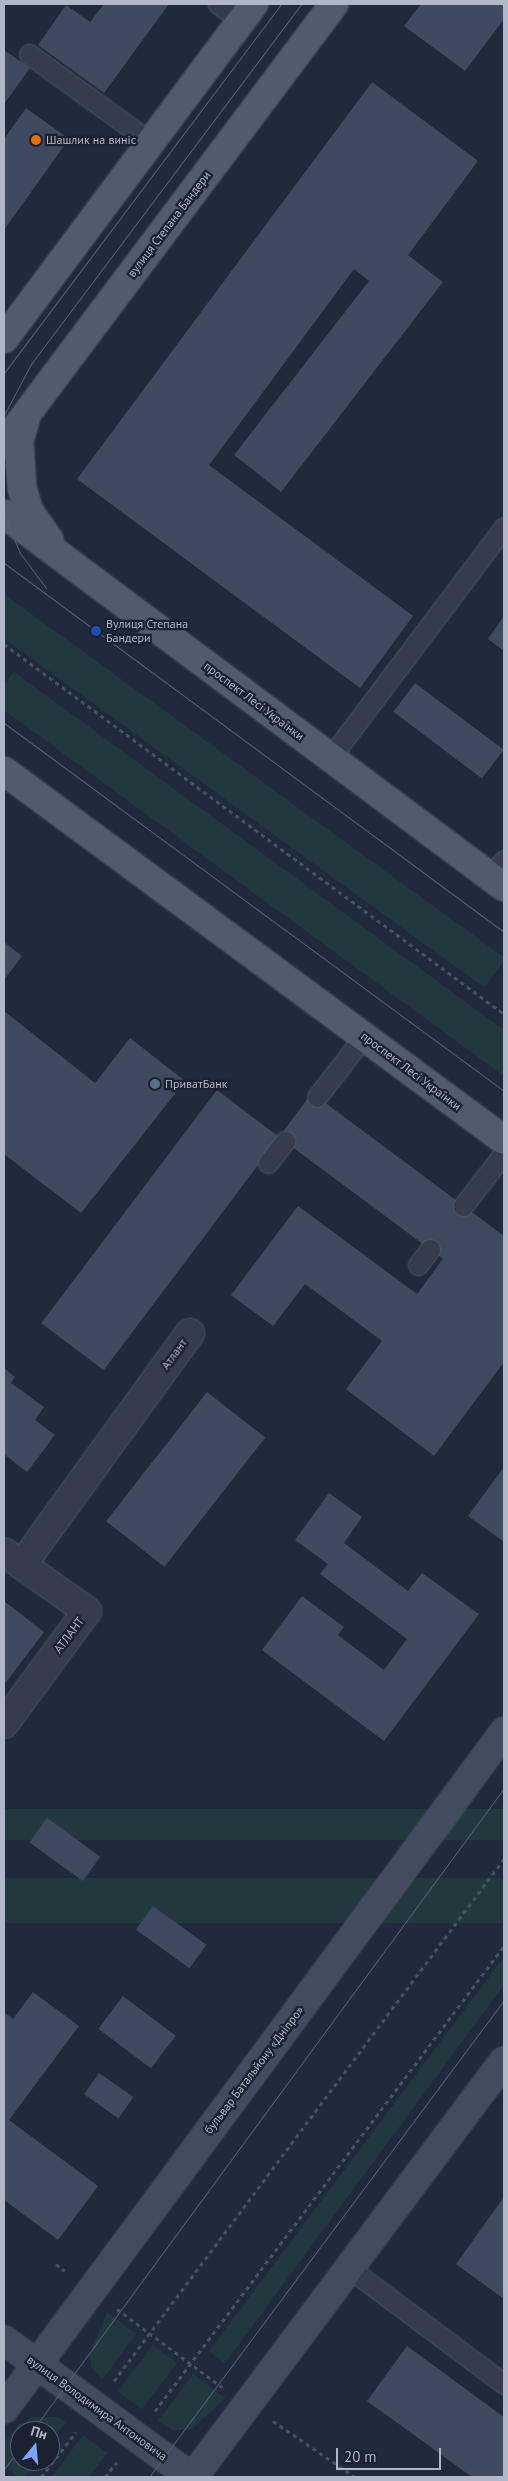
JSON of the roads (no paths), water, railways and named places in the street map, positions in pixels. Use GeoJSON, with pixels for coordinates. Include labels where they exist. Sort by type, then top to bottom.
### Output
{"type":"FeatureCollection","features":[{"type":"Feature","properties":{"kind":"main road","name":"вулиця Степана Бандери"},"geometry":{"type":"LineString","coordinates":[[4,444],[334,4]]}},
{"type":"Feature","properties":{"kind":"main road"},"geometry":{"type":"LineString","coordinates":[[4,339],[247,12]]}},
{"type":"Feature","properties":{"kind":"main road"},"geometry":{"type":"LineString","coordinates":[[26,416],[18,467],[29,511],[78,570]]}},
{"type":"Feature","properties":{"kind":"main road","name":"проспект Лесі Українки"},"geometry":{"type":"LineString","coordinates":[[4,514],[330,758],[500,875]]}},
{"type":"Feature","properties":{"kind":"main road","name":"проспект Лесі Українки"},"geometry":{"type":"LineString","coordinates":[[4,771],[504,1140]]}},
{"type":"Feature","properties":{"kind":"street","name":"Атлант"},"geometry":{"type":"LineString","coordinates":[[39,1541],[190,1333]]}},
{"type":"Feature","properties":{"kind":"street","name":"Атлант"},"geometry":{"type":"LineString","coordinates":[[13,1559],[161,1373]]}},
{"type":"Feature","properties":{"kind":"street","name":"АТЛАНТ"},"geometry":{"type":"LineString","coordinates":[[4,1724],[87,1611],[13,1559]]}},
{"type":"Feature","properties":{"kind":"street","name":"бульвар Батальйону «Дніпро»"},"geometry":{"type":"LineString","coordinates":[[4,2409],[504,1732]]}},
{"type":"Feature","properties":{"kind":"street"},"geometry":{"type":"LineString","coordinates":[[192,2477],[504,2061]]}},
{"type":"Feature","properties":{"kind":"street","name":"вулиця Володимира Антоновича"},"geometry":{"type":"LineString","coordinates":[[4,2340],[192,2477]]}},
{"type":"Feature","properties":{"kind":"lane"},"geometry":{"type":"LineString","coordinates":[[218,4],[247,12]]}},
{"type":"Feature","properties":{"kind":"lane"},"geometry":{"type":"LineString","coordinates":[[29,54],[150,142]]}},
{"type":"Feature","properties":{"kind":"lane"},"geometry":{"type":"LineString","coordinates":[[330,758],[504,527]]}},
{"type":"Feature","properties":{"kind":"lane"},"geometry":{"type":"LineString","coordinates":[[317,1097],[364,1036]]}},
{"type":"Feature","properties":{"kind":"lane"},"geometry":{"type":"LineString","coordinates":[[268,1163],[285,1141]]}},
{"type":"Feature","properties":{"kind":"lane"},"geometry":{"type":"LineString","coordinates":[[463,1206],[504,1152]]}},
{"type":"Feature","properties":{"kind":"lane"},"geometry":{"type":"LineString","coordinates":[[418,1265],[430,1249]]}},
{"type":"Feature","properties":{"kind":"lane"},"geometry":{"type":"LineString","coordinates":[[349,2268],[504,2384]]}},
{"type":"Feature","properties":{"kind":"tram line"},"geometry":{"type":"LineString","coordinates":[[4,373],[281,4]]}},
{"type":"Feature","properties":{"kind":"tram line"},"geometry":{"type":"LineString","coordinates":[[4,415],[31,364],[301,4]]}},
{"type":"Feature","properties":{"kind":"tram line"},"geometry":{"type":"LineString","coordinates":[[4,515],[20,553],[46,588]]}},
{"type":"Feature","properties":{"kind":"tram line"},"geometry":{"type":"LineString","coordinates":[[4,563],[504,932]]}},
{"type":"Feature","properties":{"kind":"tram line"},"geometry":{"type":"LineString","coordinates":[[4,723],[504,1091]]}},
{"type":"Feature","properties":{"kind":"tram line"},"geometry":{"type":"LineString","coordinates":[[39,2421],[504,1788]]}},
{"type":"Feature","properties":{"kind":"tram line"},"geometry":{"type":"LineString","coordinates":[[149,2477],[504,2000]]}},
{"type":"Feature","properties":{"kind":"tram line"},"geometry":{"type":"LineString","coordinates":[[4,2469],[10,2461]]}},
{"type":"Feature","properties":{"kind":"place","name":"Шашлик на виніс"},"geometry":{"type":"Point","coordinates":[36,140]}},
{"type":"Feature","properties":{"kind":"place","name":"Вулиця Степана Бандери"},"geometry":{"type":"Point","coordinates":[96,631]}},
{"type":"Feature","properties":{"kind":"place","name":"ПриватБанк"},"geometry":{"type":"Point","coordinates":[155,1084]}}]}
